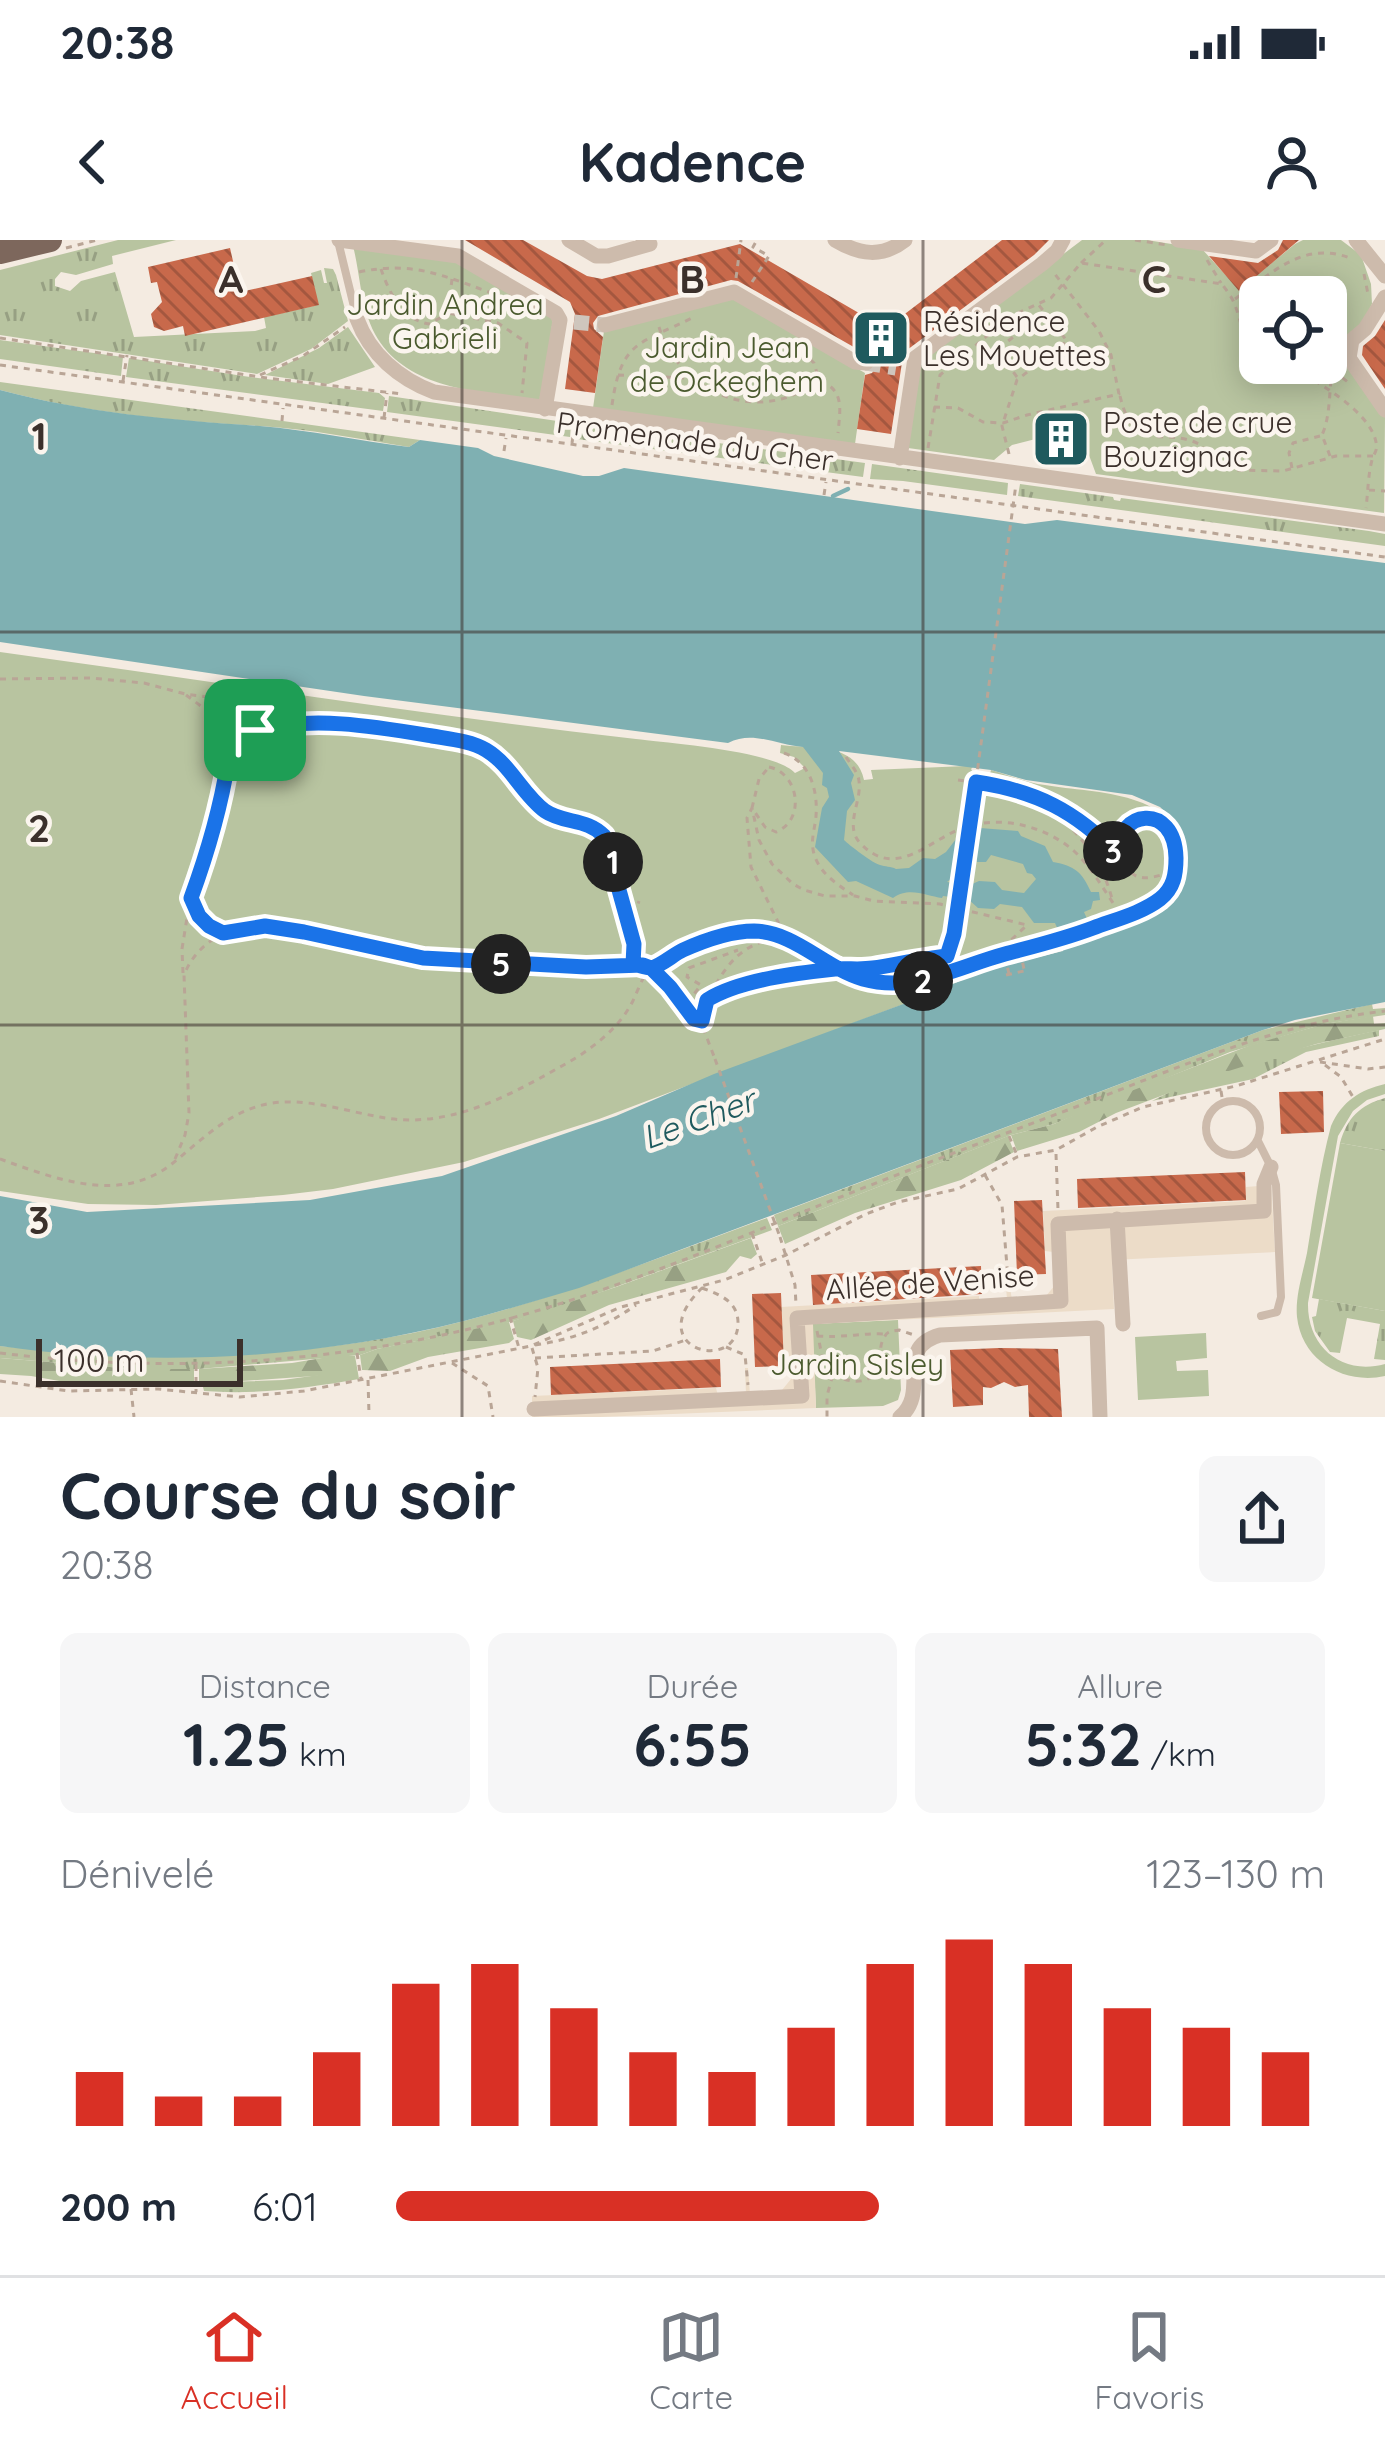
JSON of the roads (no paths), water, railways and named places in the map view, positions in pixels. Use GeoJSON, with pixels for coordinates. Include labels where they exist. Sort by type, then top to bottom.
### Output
{"type":"FeatureCollection","features":[{"type":"Feature","properties":{"kind":"main road"},"geometry":{"type":"LineString","coordinates":[[0,252],[50,240]]}},
{"type":"Feature","properties":{"kind":"street"},"geometry":{"type":"LineString","coordinates":[[339,240],[458,256],[567,321],[545,409]]}},
{"type":"Feature","properties":{"kind":"street"},"geometry":{"type":"LineString","coordinates":[[569,240],[596,256],[653,241]]}},
{"type":"Feature","properties":{"kind":"street"},"geometry":{"type":"LineString","coordinates":[[835,240],[858,252],[874,253],[890,251],[905,240]]}},
{"type":"Feature","properties":{"kind":"street"},"geometry":{"type":"LineString","coordinates":[[900,458],[904,369],[1042,264],[1063,240]]}},
{"type":"Feature","properties":{"kind":"street"},"geometry":{"type":"LineString","coordinates":[[1178,240],[1251,246],[1271,240]]}},
{"type":"Feature","properties":{"kind":"street"},"geometry":{"type":"LineString","coordinates":[[1356,240],[1385,276]]}},
{"type":"Feature","properties":{"kind":"street"},"geometry":{"type":"LineString","coordinates":[[605,326],[734,292],[855,362],[866,363]]}},
{"type":"Feature","properties":{"kind":"street"},"geometry":{"type":"LineString","coordinates":[[1385,297],[1365,329],[1352,340],[1349,358],[1385,410]]}},
{"type":"Feature","properties":{"kind":"street"},"geometry":{"type":"LineString","coordinates":[[357,319],[378,355],[421,387],[474,400],[1014,478],[1385,524]]}},
{"type":"Feature","properties":{"kind":"street","name":"Allée de Venise"},"geometry":{"type":"LineString","coordinates":[[534,1409],[802,1396],[797,1318],[1061,1301],[1058,1224],[1264,1210],[1264,1184],[1271,1167]]}},
{"type":"Feature","properties":{"kind":"street"},"geometry":{"type":"LineString","coordinates":[[1117,1220],[1123,1324]]}},
{"type":"Feature","properties":{"kind":"street"},"geometry":{"type":"LineString","coordinates":[[905,1412],[914,1395],[915,1356],[922,1343],[940,1335],[1097,1328],[1100,1417]]}},
{"type":"Feature","properties":{"kind":"lane"},"geometry":{"type":"LineString","coordinates":[[339,240],[357,319]]}},
{"type":"Feature","properties":{"kind":"lane"},"geometry":{"type":"LineString","coordinates":[[1258,1141],[1239,1155],[1216,1150],[1206,1129],[1210,1113],[1223,1103],[1239,1102],[1253,1109],[1261,1124],[1258,1141],[1276,1185],[1281,1304],[1275,1314],[1261,1316]]}},
{"type":"Feature","properties":{"kind":"water","name":"Le Cher"},"geometry":{"type":"Polygon","coordinates":[[[0,390],[129,414],[279,428],[409,447],[420,440],[478,448],[494,456],[583,476],[624,468],[1025,524],[1057,520],[1385,563],[1385,1002],[1263,1030],[579,1288],[464,1321],[350,1344],[233,1356],[116,1357],[0,1346],[0,1196],[87,1212],[310,1200],[442,1176],[616,1116],[999,963],[1063,951],[1064,944],[1055,923],[1034,923],[1022,907],[978,908],[968,899],[912,892],[893,898],[856,881],[848,882],[815,847],[822,808],[829,797],[822,785],[823,773],[803,747],[756,738],[728,743],[364,696],[0,642],[0,390]],[[839,751],[854,775],[855,800],[847,811],[844,840],[877,864],[909,868],[923,858],[935,859],[956,839],[980,828],[1018,831],[1045,846],[1053,862],[1077,871],[1091,892],[1099,892],[1100,900],[1084,912],[1096,939],[1156,915],[1179,889],[1186,864],[1183,836],[1160,807],[1132,795],[1026,780],[991,770],[839,751]],[[991,855],[986,862],[976,859],[947,882],[995,882],[1002,890],[1024,893],[1036,879],[1023,864],[991,855]]]}},
{"type":"Feature","properties":{"kind":"waterway"},"geometry":{"type":"LineString","coordinates":[[833,496],[848,489]]}},
{"type":"Feature","properties":{"kind":"tunnel"},"geometry":{"type":"LineString","coordinates":[[574,322],[605,325]]}},
{"type":"Feature","properties":{"kind":"tunnel"},"geometry":{"type":"LineString","coordinates":[[866,363],[896,368]]}},
{"type":"Feature","properties":{"kind":"place","name":"Résidence Les Mouettes"},"geometry":{"type":"Point","coordinates":[881,338]}},
{"type":"Feature","properties":{"kind":"place","name":"Poste de crue Bouzignac"},"geometry":{"type":"Point","coordinates":[1061,439]}},
{"type":"Feature","properties":{"kind":"park label","name":"Jardin Andrea Gabrieli"},"geometry":{"type":"Point","coordinates":[445,321]}},
{"type":"Feature","properties":{"kind":"park label","name":"Jardin Jean de Ockeghem"},"geometry":{"type":"Point","coordinates":[727,364]}},
{"type":"Feature","properties":{"kind":"park label","name":"Jardin Sisley"},"geometry":{"type":"Point","coordinates":[857,1364]}}]}
